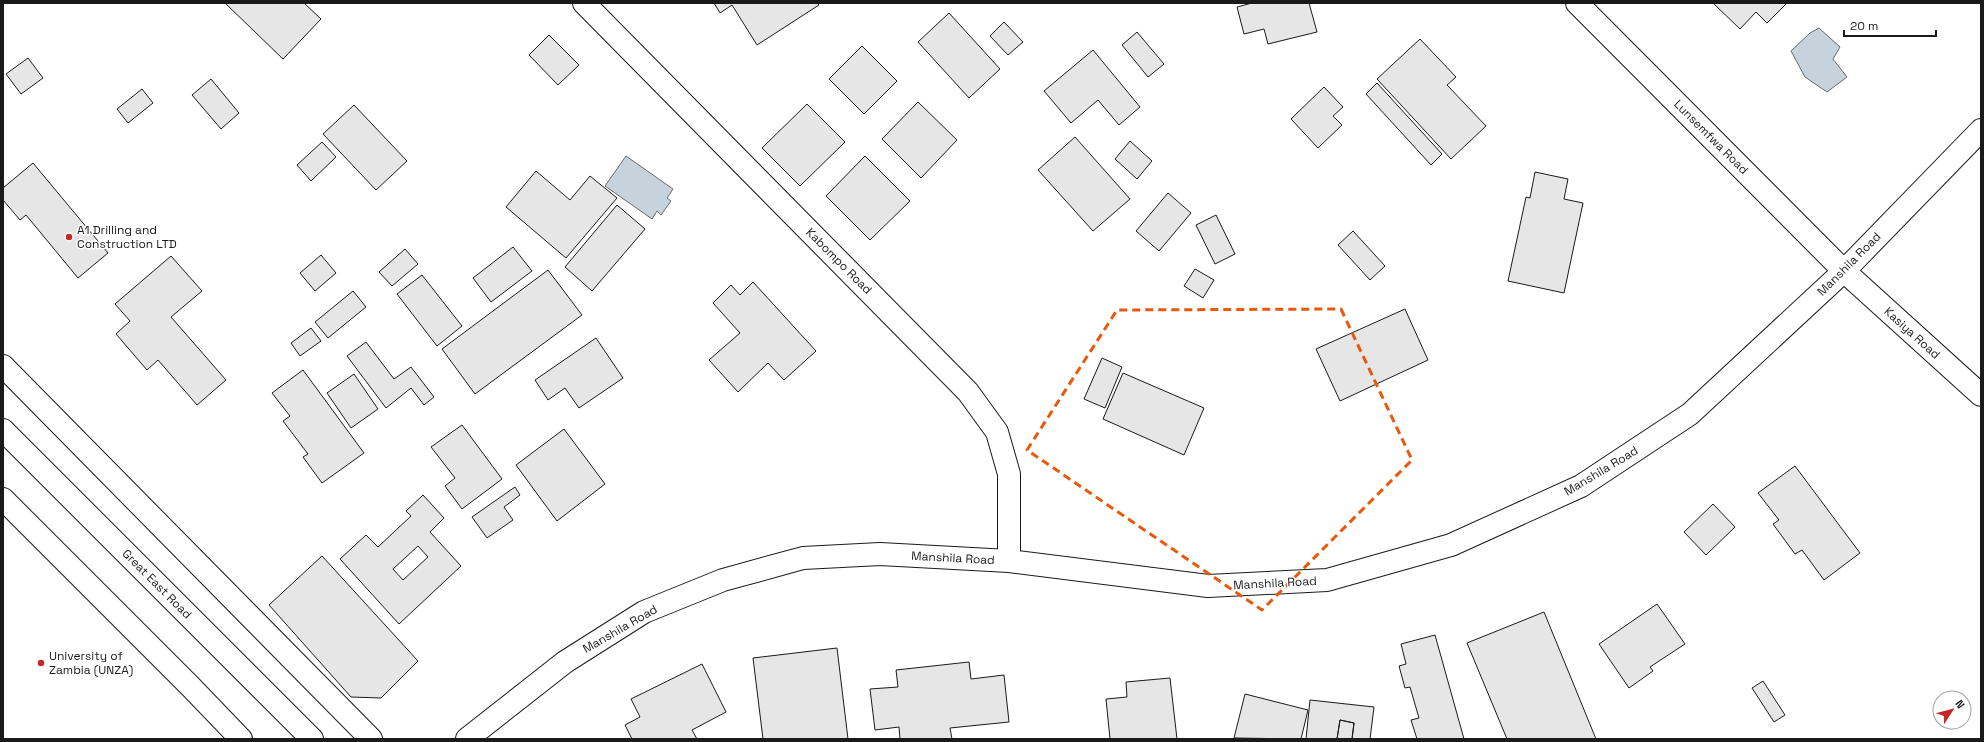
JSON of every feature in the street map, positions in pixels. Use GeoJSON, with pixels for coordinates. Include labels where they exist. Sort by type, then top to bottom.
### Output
{"type":"FeatureCollection","features":[{"type":"Feature","properties":{"kind":"street","name":"Kabompo Road"},"geometry":{"type":"LineString","coordinates":[[584,3],[968,392],[997,432],[1009,474],[1009,561]]}},
{"type":"Feature","properties":{"kind":"street","name":"Lunsemfwa Road"},"geometry":{"type":"LineString","coordinates":[[1577,3],[1844,271]]}},
{"type":"Feature","properties":{"kind":"street","name":"Manshila Road"},"geometry":{"type":"LineString","coordinates":[[467,739],[565,662],[644,612],[723,580],[803,558],[880,554],[1009,561],[1208,586],[1327,580],[1451,545],[1581,486],[1690,414],[1844,271],[1981,130]]}},
{"type":"Feature","properties":{"kind":"street","name":"Kasiya Road"},"geometry":{"type":"LineString","coordinates":[[1844,271],[1981,395]]}},
{"type":"Feature","properties":{"kind":"street"},"geometry":{"type":"LineString","coordinates":[[3,366],[371,739]]}},
{"type":"Feature","properties":{"kind":"street","name":"Great East Road"},"geometry":{"type":"LineString","coordinates":[[3,430],[312,739]]}},
{"type":"Feature","properties":{"kind":"street"},"geometry":{"type":"LineString","coordinates":[[3,499],[191,686],[241,739]]}},
{"type":"Feature","properties":{"kind":"highlighted area"},"geometry":{"type":"Polygon","coordinates":[[[1341,309],[1412,460],[1262,610],[1027,450],[1117,310],[1341,309]]]}},
{"type":"Feature","properties":{"kind":"shaded area"},"geometry":{"type":"Polygon","coordinates":[[[1819,28],[1840,47],[1833,59],[1847,77],[1827,92],[1805,77],[1791,51],[1810,33],[1819,28]]]}},
{"type":"Feature","properties":{"kind":"shaded area"},"geometry":{"type":"Polygon","coordinates":[[[626,156],[673,189],[667,198],[671,201],[661,215],[657,211],[652,219],[605,186],[626,156]]]}},
{"type":"Feature","properties":{"kind":"building"},"geometry":{"type":"Polygon","coordinates":[[[225,3],[304,3],[321,19],[283,59],[225,3]]]}},
{"type":"Feature","properties":{"kind":"building"},"geometry":{"type":"Polygon","coordinates":[[[714,3],[817,3],[819,5],[757,45],[732,5],[720,13],[714,3]]]}},
{"type":"Feature","properties":{"kind":"building"},"geometry":{"type":"Polygon","coordinates":[[[1252,3],[1309,3],[1317,32],[1268,44],[1264,29],[1244,34],[1237,7],[1252,3]]]}},
{"type":"Feature","properties":{"kind":"building"},"geometry":{"type":"Polygon","coordinates":[[[1713,3],[1787,3],[1767,23],[1756,12],[1740,29],[1713,3]]]}},
{"type":"Feature","properties":{"kind":"building"},"geometry":{"type":"Polygon","coordinates":[[[949,13],[1000,69],[969,98],[918,42],[949,13]]]}},
{"type":"Feature","properties":{"kind":"building"},"geometry":{"type":"Polygon","coordinates":[[[1004,22],[1023,42],[1008,55],[990,36],[1004,22]]]}},
{"type":"Feature","properties":{"kind":"building"},"geometry":{"type":"Polygon","coordinates":[[[1137,32],[1164,64],[1148,77],[1122,45],[1137,32]]]}},
{"type":"Feature","properties":{"kind":"building"},"geometry":{"type":"Polygon","coordinates":[[[549,35],[579,65],[558,85],[529,55],[549,35]]]}},
{"type":"Feature","properties":{"kind":"building"},"geometry":{"type":"Polygon","coordinates":[[[1420,39],[1456,77],[1447,85],[1486,126],[1451,159],[1377,79],[1420,39]]]}},
{"type":"Feature","properties":{"kind":"building"},"geometry":{"type":"Polygon","coordinates":[[[862,46],[897,81],[864,114],[829,79],[862,46]]]}},
{"type":"Feature","properties":{"kind":"building"},"geometry":{"type":"Polygon","coordinates":[[[1093,50],[1140,107],[1119,125],[1098,100],[1071,123],[1044,91],[1093,50]]]}},
{"type":"Feature","properties":{"kind":"building"},"geometry":{"type":"Polygon","coordinates":[[[28,58],[43,78],[21,94],[6,74],[28,58]]]}},
{"type":"Feature","properties":{"kind":"building"},"geometry":{"type":"Polygon","coordinates":[[[211,79],[239,113],[221,129],[192,95],[211,79]]]}},
{"type":"Feature","properties":{"kind":"building"},"geometry":{"type":"Polygon","coordinates":[[[1377,83],[1442,154],[1431,165],[1366,94],[1377,83]]]}},
{"type":"Feature","properties":{"kind":"building"},"geometry":{"type":"Polygon","coordinates":[[[1324,87],[1343,107],[1333,116],[1342,125],[1318,148],[1291,119],[1324,87]]]}},
{"type":"Feature","properties":{"kind":"building"},"geometry":{"type":"Polygon","coordinates":[[[142,89],[153,103],[128,123],[117,109],[142,89]]]}},
{"type":"Feature","properties":{"kind":"building"},"geometry":{"type":"Polygon","coordinates":[[[918,102],[957,140],[921,178],[882,139],[918,102]]]}},
{"type":"Feature","properties":{"kind":"building"},"geometry":{"type":"Polygon","coordinates":[[[807,104],[845,142],[800,186],[762,148],[807,104]]]}},
{"type":"Feature","properties":{"kind":"building"},"geometry":{"type":"Polygon","coordinates":[[[354,105],[407,161],[376,190],[323,134],[354,105]]]}},
{"type":"Feature","properties":{"kind":"building"},"geometry":{"type":"Polygon","coordinates":[[[1075,137],[1130,199],[1093,231],[1038,170],[1075,137]]]}},
{"type":"Feature","properties":{"kind":"building"},"geometry":{"type":"Polygon","coordinates":[[[1130,141],[1152,161],[1137,179],[1115,159],[1130,141]]]}},
{"type":"Feature","properties":{"kind":"building"},"geometry":{"type":"Polygon","coordinates":[[[322,142],[336,157],[311,181],[297,165],[322,142]]]}},
{"type":"Feature","properties":{"kind":"building"},"geometry":{"type":"Polygon","coordinates":[[[865,156],[910,201],[870,240],[826,196],[865,156]]]}},
{"type":"Feature","properties":{"kind":"building","name":"A1 Drilling and Construction LTD"},"geometry":{"type":"Polygon","coordinates":[[[33,163],[108,253],[78,278],[26,215],[20,220],[3,200],[3,188],[33,163]]]}},
{"type":"Feature","properties":{"kind":"building"},"geometry":{"type":"Polygon","coordinates":[[[536,171],[570,200],[590,176],[617,198],[566,258],[506,207],[536,171]]]}},
{"type":"Feature","properties":{"kind":"building"},"geometry":{"type":"Polygon","coordinates":[[[1535,172],[1568,179],[1564,199],[1583,203],[1564,293],[1508,281],[1526,197],[1530,198],[1535,172]]]}},
{"type":"Feature","properties":{"kind":"building"},"geometry":{"type":"Polygon","coordinates":[[[1168,193],[1191,213],[1159,251],[1136,231],[1168,193]]]}},
{"type":"Feature","properties":{"kind":"building"},"geometry":{"type":"Polygon","coordinates":[[[617,205],[645,229],[592,291],[565,267],[617,205]]]}},
{"type":"Feature","properties":{"kind":"building"},"geometry":{"type":"Polygon","coordinates":[[[1216,215],[1235,254],[1215,264],[1196,225],[1216,215]]]}},
{"type":"Feature","properties":{"kind":"building"},"geometry":{"type":"Polygon","coordinates":[[[1353,231],[1385,266],[1370,280],[1338,245],[1353,231]]]}},
{"type":"Feature","properties":{"kind":"building"},"geometry":{"type":"Polygon","coordinates":[[[513,247],[532,271],[491,302],[473,278],[513,247]]]}},
{"type":"Feature","properties":{"kind":"building"},"geometry":{"type":"Polygon","coordinates":[[[405,249],[418,264],[392,286],[379,272],[405,249]]]}},
{"type":"Feature","properties":{"kind":"building"},"geometry":{"type":"Polygon","coordinates":[[[321,255],[336,273],[315,291],[300,273],[321,255]]]}},
{"type":"Feature","properties":{"kind":"building"},"geometry":{"type":"Polygon","coordinates":[[[171,256],[202,291],[171,317],[226,380],[197,405],[158,360],[147,370],[116,334],[130,321],[115,304],[171,256]]]}},
{"type":"Feature","properties":{"kind":"building"},"geometry":{"type":"Polygon","coordinates":[[[1195,269],[1214,280],[1203,298],[1184,286],[1195,269]]]}},
{"type":"Feature","properties":{"kind":"building"},"geometry":{"type":"Polygon","coordinates":[[[548,270],[582,315],[475,394],[442,349],[548,270]]]}},
{"type":"Feature","properties":{"kind":"building"},"geometry":{"type":"Polygon","coordinates":[[[422,275],[462,326],[437,346],[397,294],[422,275]]]}},
{"type":"Feature","properties":{"kind":"building"},"geometry":{"type":"Polygon","coordinates":[[[753,282],[816,351],[784,380],[768,363],[738,392],[709,360],[740,333],[713,303],[731,285],[740,295],[753,282]]]}},
{"type":"Feature","properties":{"kind":"building"},"geometry":{"type":"Polygon","coordinates":[[[353,291],[366,307],[328,338],[315,322],[353,291]]]}},
{"type":"Feature","properties":{"kind":"building"},"geometry":{"type":"Polygon","coordinates":[[[1405,309],[1428,360],[1340,401],[1316,349],[1405,309]]]}},
{"type":"Feature","properties":{"kind":"building"},"geometry":{"type":"Polygon","coordinates":[[[311,328],[321,341],[300,356],[291,343],[311,328]]]}},
{"type":"Feature","properties":{"kind":"building"},"geometry":{"type":"Polygon","coordinates":[[[596,338],[623,378],[579,408],[565,388],[548,400],[535,380],[596,338]]]}},
{"type":"Feature","properties":{"kind":"building"},"geometry":{"type":"Polygon","coordinates":[[[366,342],[394,379],[411,367],[434,397],[424,405],[411,388],[386,408],[347,356],[366,342]]]}},
{"type":"Feature","properties":{"kind":"building"},"geometry":{"type":"Polygon","coordinates":[[[1102,358],[1122,367],[1105,408],[1084,399],[1102,358]]]}},
{"type":"Feature","properties":{"kind":"building"},"geometry":{"type":"Polygon","coordinates":[[[303,370],[364,453],[322,483],[303,457],[308,454],[283,421],[290,416],[272,393],[303,370]]]}},
{"type":"Feature","properties":{"kind":"building"},"geometry":{"type":"Polygon","coordinates":[[[1123,373],[1204,408],[1184,455],[1103,419],[1123,373]]]}},
{"type":"Feature","properties":{"kind":"building"},"geometry":{"type":"Polygon","coordinates":[[[354,374],[378,409],[351,428],[327,393],[354,374]]]}},
{"type":"Feature","properties":{"kind":"building"},"geometry":{"type":"Polygon","coordinates":[[[462,425],[502,479],[462,509],[445,486],[455,478],[431,447],[462,425]]]}},
{"type":"Feature","properties":{"kind":"building"},"geometry":{"type":"Polygon","coordinates":[[[564,429],[605,484],[557,521],[516,465],[564,429]]]}},
{"type":"Feature","properties":{"kind":"building"},"geometry":{"type":"Polygon","coordinates":[[[1795,466],[1860,553],[1824,580],[1802,550],[1795,554],[1773,524],[1779,520],[1758,493],[1795,466]]]}},
{"type":"Feature","properties":{"kind":"building"},"geometry":{"type":"Polygon","coordinates":[[[515,487],[520,495],[504,507],[513,520],[487,538],[472,517],[515,487]]]}},
{"type":"Feature","properties":{"kind":"building"},"geometry":{"type":"Polygon","coordinates":[[[423,495],[444,518],[430,532],[461,566],[399,624],[340,559],[366,535],[378,547],[411,516],[406,511],[423,495]],[[418,546],[393,569],[403,580],[428,557],[418,546]]]}},
{"type":"Feature","properties":{"kind":"building"},"geometry":{"type":"Polygon","coordinates":[[[1713,504],[1735,527],[1706,555],[1684,532],[1713,504]]]}},
{"type":"Feature","properties":{"kind":"building"},"geometry":{"type":"Polygon","coordinates":[[[322,556],[418,661],[381,698],[351,697],[269,605],[322,556]]]}},
{"type":"Feature","properties":{"kind":"building"},"geometry":{"type":"Polygon","coordinates":[[[1657,604],[1685,644],[1650,667],[1653,671],[1629,688],[1599,644],[1657,604]]]}},
{"type":"Feature","properties":{"kind":"building"},"geometry":{"type":"Polygon","coordinates":[[[1544,612],[1596,739],[1507,739],[1467,643],[1544,612]]]}},
{"type":"Feature","properties":{"kind":"building"},"geometry":{"type":"Polygon","coordinates":[[[1435,635],[1464,739],[1417,739],[1411,720],[1419,718],[1410,687],[1405,688],[1399,666],[1406,664],[1401,644],[1435,635]]]}},
{"type":"Feature","properties":{"kind":"building"},"geometry":{"type":"Polygon","coordinates":[[[837,648],[848,739],[763,739],[753,658],[837,648]]]}},
{"type":"Feature","properties":{"kind":"building"},"geometry":{"type":"Polygon","coordinates":[[[969,662],[971,679],[1004,675],[1009,722],[950,728],[952,739],[900,739],[899,727],[875,730],[870,689],[898,687],[896,670],[969,662]]]}},
{"type":"Feature","properties":{"kind":"building"},"geometry":{"type":"Polygon","coordinates":[[[702,664],[726,712],[692,730],[697,739],[632,739],[625,725],[640,717],[631,699],[702,664]]]}},
{"type":"Feature","properties":{"kind":"building"},"geometry":{"type":"Polygon","coordinates":[[[1170,678],[1177,739],[1110,739],[1106,699],[1127,697],[1126,682],[1170,678]]]}},
{"type":"Feature","properties":{"kind":"building"},"geometry":{"type":"Polygon","coordinates":[[[1763,681],[1785,715],[1774,722],[1752,688],[1763,681]]]}},
{"type":"Feature","properties":{"kind":"building"},"geometry":{"type":"Polygon","coordinates":[[[1245,694],[1308,710],[1301,739],[1234,738],[1245,694]]]}},
{"type":"Feature","properties":{"kind":"building"},"geometry":{"type":"Polygon","coordinates":[[[1310,700],[1374,707],[1370,739],[1352,739],[1354,723],[1340,720],[1337,739],[1306,739],[1310,700]]]}},
{"type":"Feature","properties":{"kind":"building"},"geometry":{"type":"Polygon","coordinates":[[[1340,720],[1354,723],[1352,739],[1337,739],[1340,720]]]}},
{"type":"Feature","properties":{"kind":"place","name":"A1 Drilling and Construction LTD"},"geometry":{"type":"Point","coordinates":[69,237]}},
{"type":"Feature","properties":{"kind":"place","name":"University of Zambia (UNZA)"},"geometry":{"type":"Point","coordinates":[41,663]}}]}
